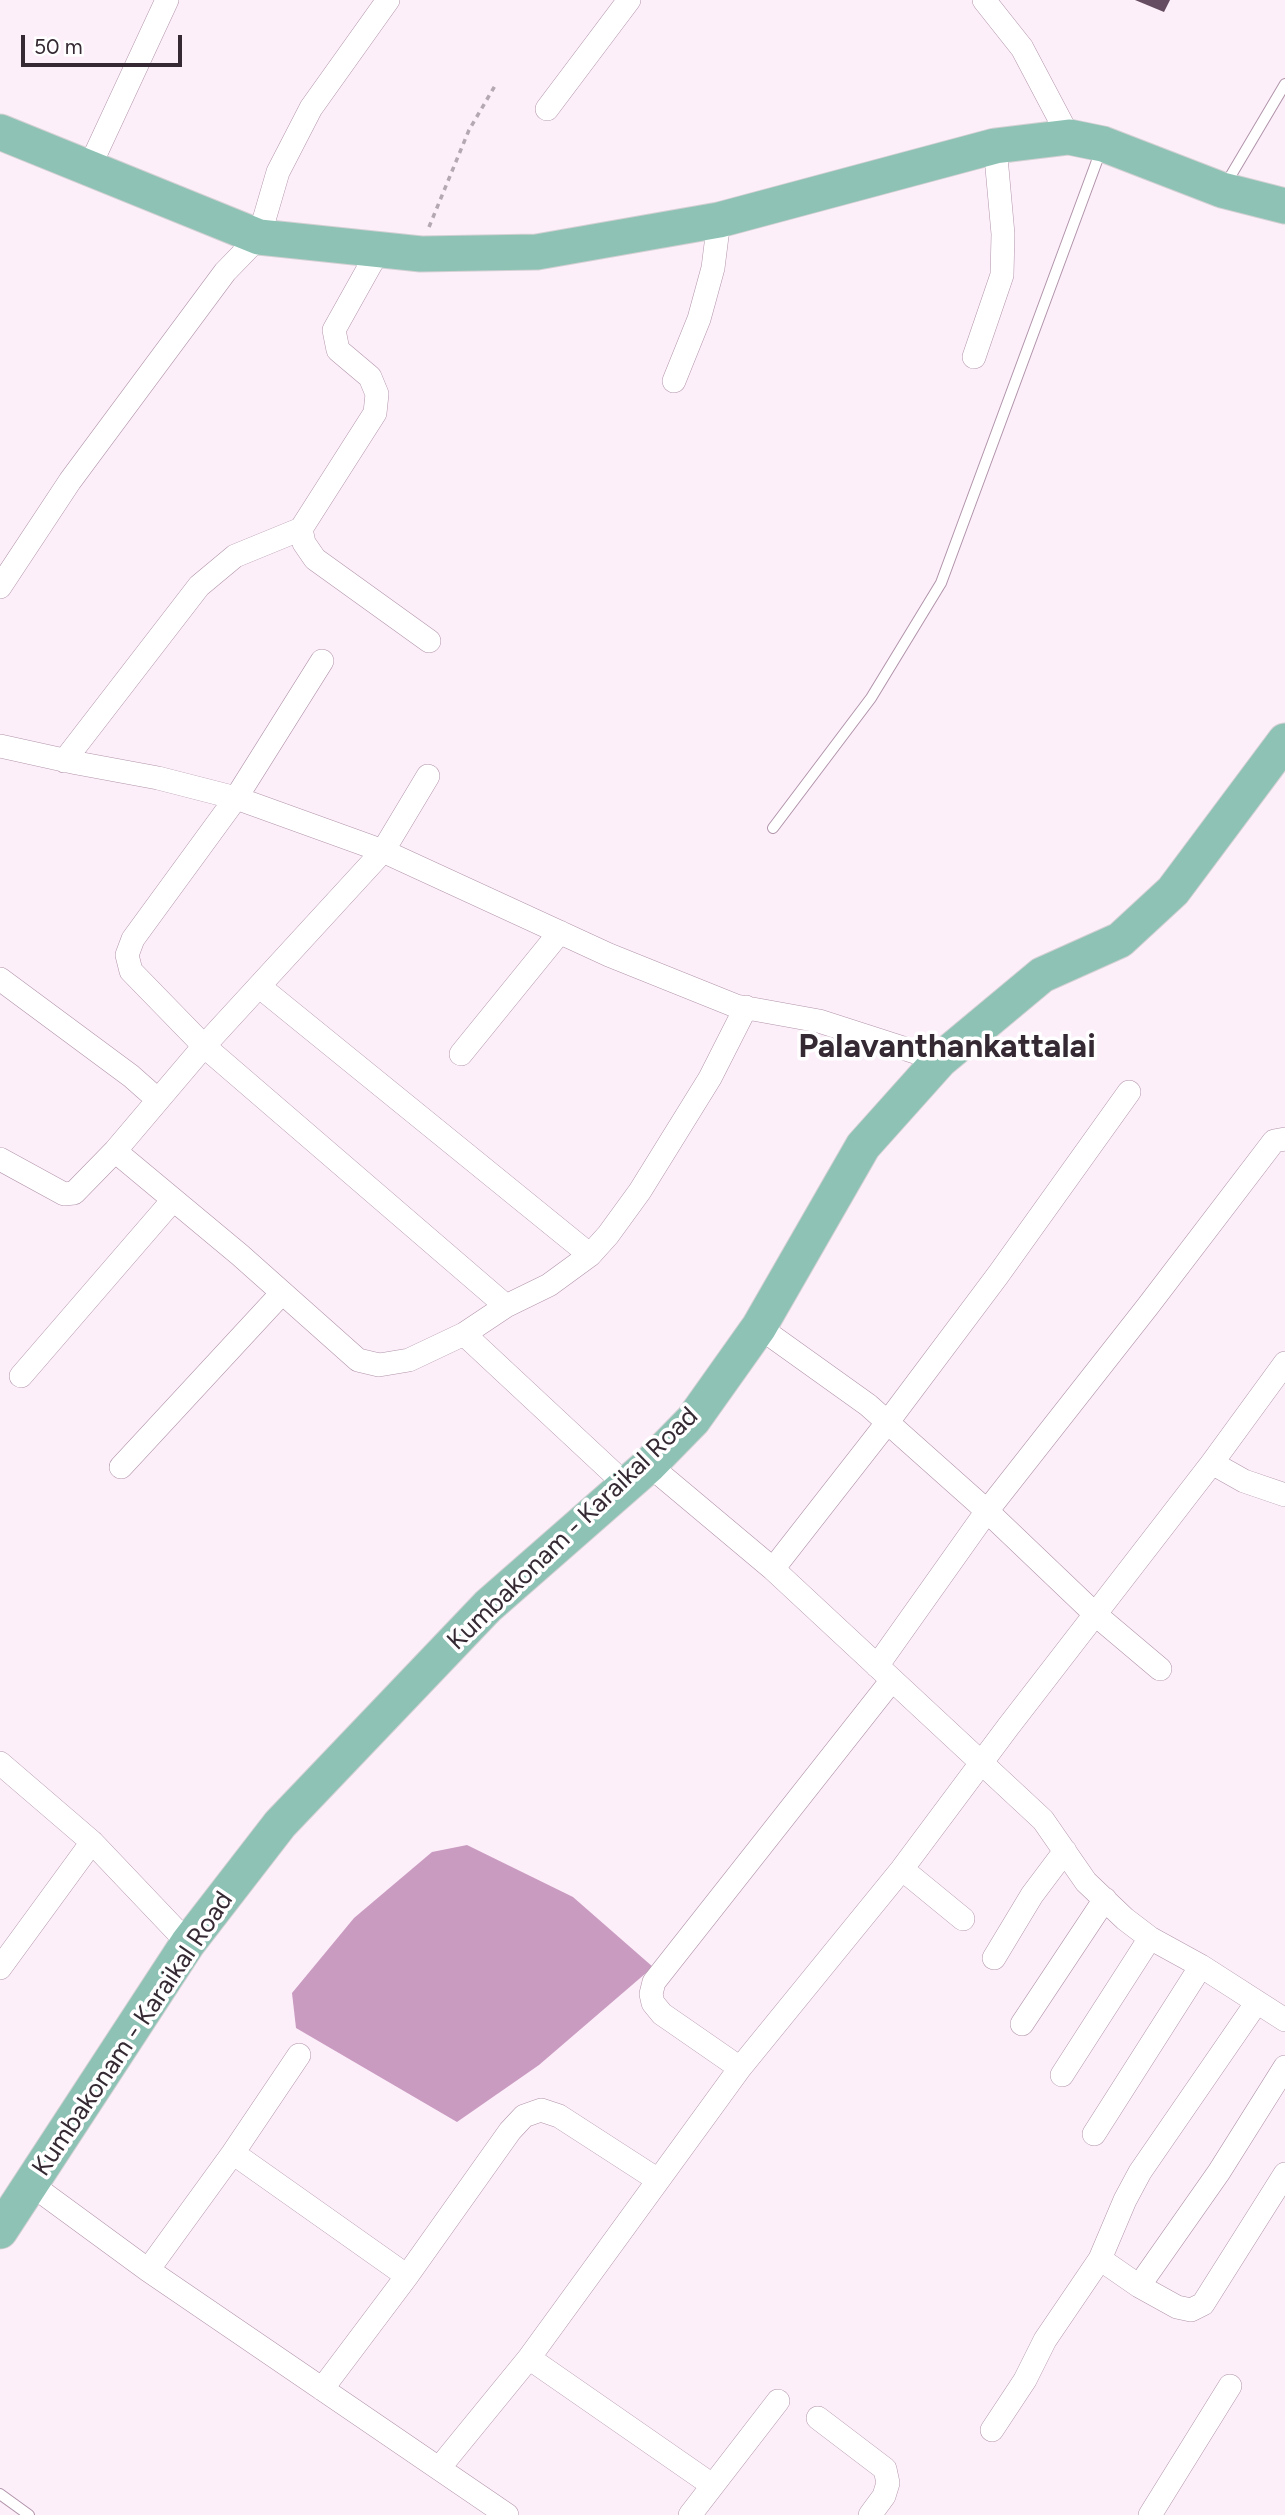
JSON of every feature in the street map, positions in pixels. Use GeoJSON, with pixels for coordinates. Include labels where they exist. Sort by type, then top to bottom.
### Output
{"type":"FeatureCollection","features":[{"type":"Feature","properties":{"kind":"main road"},"geometry":{"type":"LineString","coordinates":[[0,132],[259,237],[421,254],[537,252],[719,220],[995,146],[1069,137],[1103,144],[1222,190],[1285,206]]}},
{"type":"Feature","properties":{"kind":"main road","name":"Kumbakonam - Karaikal Road"},"geometry":{"type":"LineString","coordinates":[[0,2231],[188,1943],[280,1824],[488,1606],[638,1475],[693,1420],[759,1327],[863,1146],[940,1060],[1042,975],[1120,940],[1174,891],[1285,741]]}},
{"type":"Feature","properties":{"kind":"street"},"geometry":{"type":"LineString","coordinates":[[89,168],[167,0]]}},
{"type":"Feature","properties":{"kind":"street"},"geometry":{"type":"LineString","coordinates":[[0,587],[94,448],[225,272],[259,237],[278,172],[311,108],[388,0]]}},
{"type":"Feature","properties":{"kind":"street"},"geometry":{"type":"LineString","coordinates":[[547,108],[629,0]]}},
{"type":"Feature","properties":{"kind":"street"},"geometry":{"type":"LineString","coordinates":[[984,0],[1022,48],[1069,137]]}},
{"type":"Feature","properties":{"kind":"street"},"geometry":{"type":"LineString","coordinates":[[974,358],[1002,275],[1003,234],[995,146]]}},
{"type":"Feature","properties":{"kind":"street"},"geometry":{"type":"LineString","coordinates":[[674,381],[699,319],[713,268],[719,220]]}},
{"type":"Feature","properties":{"kind":"street"},"geometry":{"type":"LineString","coordinates":[[64,761],[199,586],[235,556],[301,529],[374,412],[377,394],[370,377],[338,350],[334,330],[372,262],[382,250]]}},
{"type":"Feature","properties":{"kind":"street"},"geometry":{"type":"LineString","coordinates":[[301,529],[304,543],[315,559],[429,641]]}},
{"type":"Feature","properties":{"kind":"street"},"geometry":{"type":"LineString","coordinates":[[323,660],[236,798],[132,939],[127,955],[131,971],[204,1046],[506,1306]]}},
{"type":"Feature","properties":{"kind":"street"},"geometry":{"type":"LineString","coordinates":[[0,746],[158,778],[236,798],[383,851],[560,932],[736,1006],[819,1021],[940,1060]]}},
{"type":"Feature","properties":{"kind":"street"},"geometry":{"type":"LineString","coordinates":[[0,1159],[64,1194],[74,1194],[115,1151],[204,1046],[383,851],[428,776]]}},
{"type":"Feature","properties":{"kind":"street"},"geometry":{"type":"LineString","coordinates":[[461,1054],[560,932]]}},
{"type":"Feature","properties":{"kind":"street"},"geometry":{"type":"LineString","coordinates":[[0,979],[131,1076],[157,1099]]}},
{"type":"Feature","properties":{"kind":"street"},"geometry":{"type":"LineString","coordinates":[[260,987],[590,1255]]}},
{"type":"Feature","properties":{"kind":"street"},"geometry":{"type":"LineString","coordinates":[[115,1151],[358,1360],[379,1365],[409,1360],[464,1334],[506,1306],[549,1285],[590,1255],[608,1235],[639,1191],[710,1078],[746,1007]]}},
{"type":"Feature","properties":{"kind":"street"},"geometry":{"type":"LineString","coordinates":[[773,1569],[999,1275],[1129,1092]]}},
{"type":"Feature","properties":{"kind":"street"},"geometry":{"type":"LineString","coordinates":[[740,2068],[662,2014],[653,2003],[651,1994],[654,1982],[885,1673],[987,1510],[1140,1317],[1274,1141],[1285,1139]]}},
{"type":"Feature","properties":{"kind":"street"},"geometry":{"type":"LineString","coordinates":[[21,1376],[173,1200]]}},
{"type":"Feature","properties":{"kind":"street"},"geometry":{"type":"LineString","coordinates":[[121,1467],[282,1293]]}},
{"type":"Feature","properties":{"kind":"street"},"geometry":{"type":"LineString","coordinates":[[759,1327],[867,1405],[987,1510],[1096,1615],[1160,1669]]}},
{"type":"Feature","properties":{"kind":"street"},"geometry":{"type":"LineString","coordinates":[[464,1334],[638,1475],[773,1569],[1043,1820],[1086,1882],[1125,1919],[1150,1938],[1201,1966],[1285,2020]]}},
{"type":"Feature","properties":{"kind":"street"},"geometry":{"type":"LineString","coordinates":[[440,2468],[529,2358],[740,2068],[902,1869],[1212,1463],[1285,1363]]}},
{"type":"Feature","properties":{"kind":"street"},"geometry":{"type":"LineString","coordinates":[[1212,1463],[1244,1481],[1285,1495]]}},
{"type":"Feature","properties":{"kind":"street"},"geometry":{"type":"LineString","coordinates":[[0,1763],[92,1842],[188,1943]]}},
{"type":"Feature","properties":{"kind":"street"},"geometry":{"type":"LineString","coordinates":[[0,1968],[92,1842]]}},
{"type":"Feature","properties":{"kind":"street"},"geometry":{"type":"LineString","coordinates":[[993,1958],[1032,1895],[1065,1851]]}},
{"type":"Feature","properties":{"kind":"street"},"geometry":{"type":"LineString","coordinates":[[902,1869],[963,1919]]}},
{"type":"Feature","properties":{"kind":"street"},"geometry":{"type":"LineString","coordinates":[[1022,2024],[1105,1899]]}},
{"type":"Feature","properties":{"kind":"street"},"geometry":{"type":"LineString","coordinates":[[1062,2075],[1150,1938]]}},
{"type":"Feature","properties":{"kind":"street"},"geometry":{"type":"LineString","coordinates":[[1094,2134],[1201,1966]]}},
{"type":"Feature","properties":{"kind":"street"},"geometry":{"type":"LineString","coordinates":[[992,2430],[1025,2380],[1045,2340],[1100,2259],[1140,2172],[1257,2002]]}},
{"type":"Feature","properties":{"kind":"street"},"geometry":{"type":"LineString","coordinates":[[148,2270],[299,2056]]}},
{"type":"Feature","properties":{"kind":"street"},"geometry":{"type":"LineString","coordinates":[[1139,2287],[1219,2172],[1285,2067]]}},
{"type":"Feature","properties":{"kind":"street"},"geometry":{"type":"LineString","coordinates":[[322,2389],[407,2276],[510,2131],[524,2116],[541,2110],[559,2116],[658,2180]]}},
{"type":"Feature","properties":{"kind":"street"},"geometry":{"type":"LineString","coordinates":[[233,2153],[407,2276]]}},
{"type":"Feature","properties":{"kind":"street"},"geometry":{"type":"LineString","coordinates":[[1100,2259],[1139,2287],[1177,2307],[1191,2310],[1203,2304],[1285,2174]]}},
{"type":"Feature","properties":{"kind":"street"},"geometry":{"type":"LineString","coordinates":[[32,2185],[148,2270],[507,2515]]}},
{"type":"Feature","properties":{"kind":"street"},"geometry":{"type":"LineString","coordinates":[[529,2358],[712,2485]]}},
{"type":"Feature","properties":{"kind":"street"},"geometry":{"type":"LineString","coordinates":[[1150,2515],[1230,2386]]}},
{"type":"Feature","properties":{"kind":"street"},"geometry":{"type":"LineString","coordinates":[[690,2515],[778,2401]]}},
{"type":"Feature","properties":{"kind":"street"},"geometry":{"type":"LineString","coordinates":[[818,2418],[885,2469],[888,2483],[884,2496],[870,2515]]}},
{"type":"Feature","properties":{"kind":"lane"},"geometry":{"type":"LineString","coordinates":[[1222,190],[1285,84]]}},
{"type":"Feature","properties":{"kind":"lane"},"geometry":{"type":"LineString","coordinates":[[773,828],[872,698],[941,583],[1103,144]]}},
{"type":"Feature","properties":{"kind":"lane"},"geometry":{"type":"LineString","coordinates":[[0,2494],[29,2515]]}},
{"type":"Feature","properties":{"kind":"path"},"geometry":{"type":"LineString","coordinates":[[421,254],[433,211],[469,130],[496,84]]}},
{"type":"Feature","properties":{"kind":"shaded area"},"geometry":{"type":"Polygon","coordinates":[[[467,1845],[573,1897],[653,1967],[539,2065],[457,2122],[296,2028],[292,1993],[354,1918],[432,1852],[467,1845]]]}},
{"type":"Feature","properties":{"kind":"building"},"geometry":{"type":"Polygon","coordinates":[[[1135,0],[1170,0],[1164,12],[1135,0]]]}},
{"type":"Feature","properties":{"kind":"district","name":"Palavanthankattalai"},"geometry":{"type":"Point","coordinates":[947,1047]}}]}
